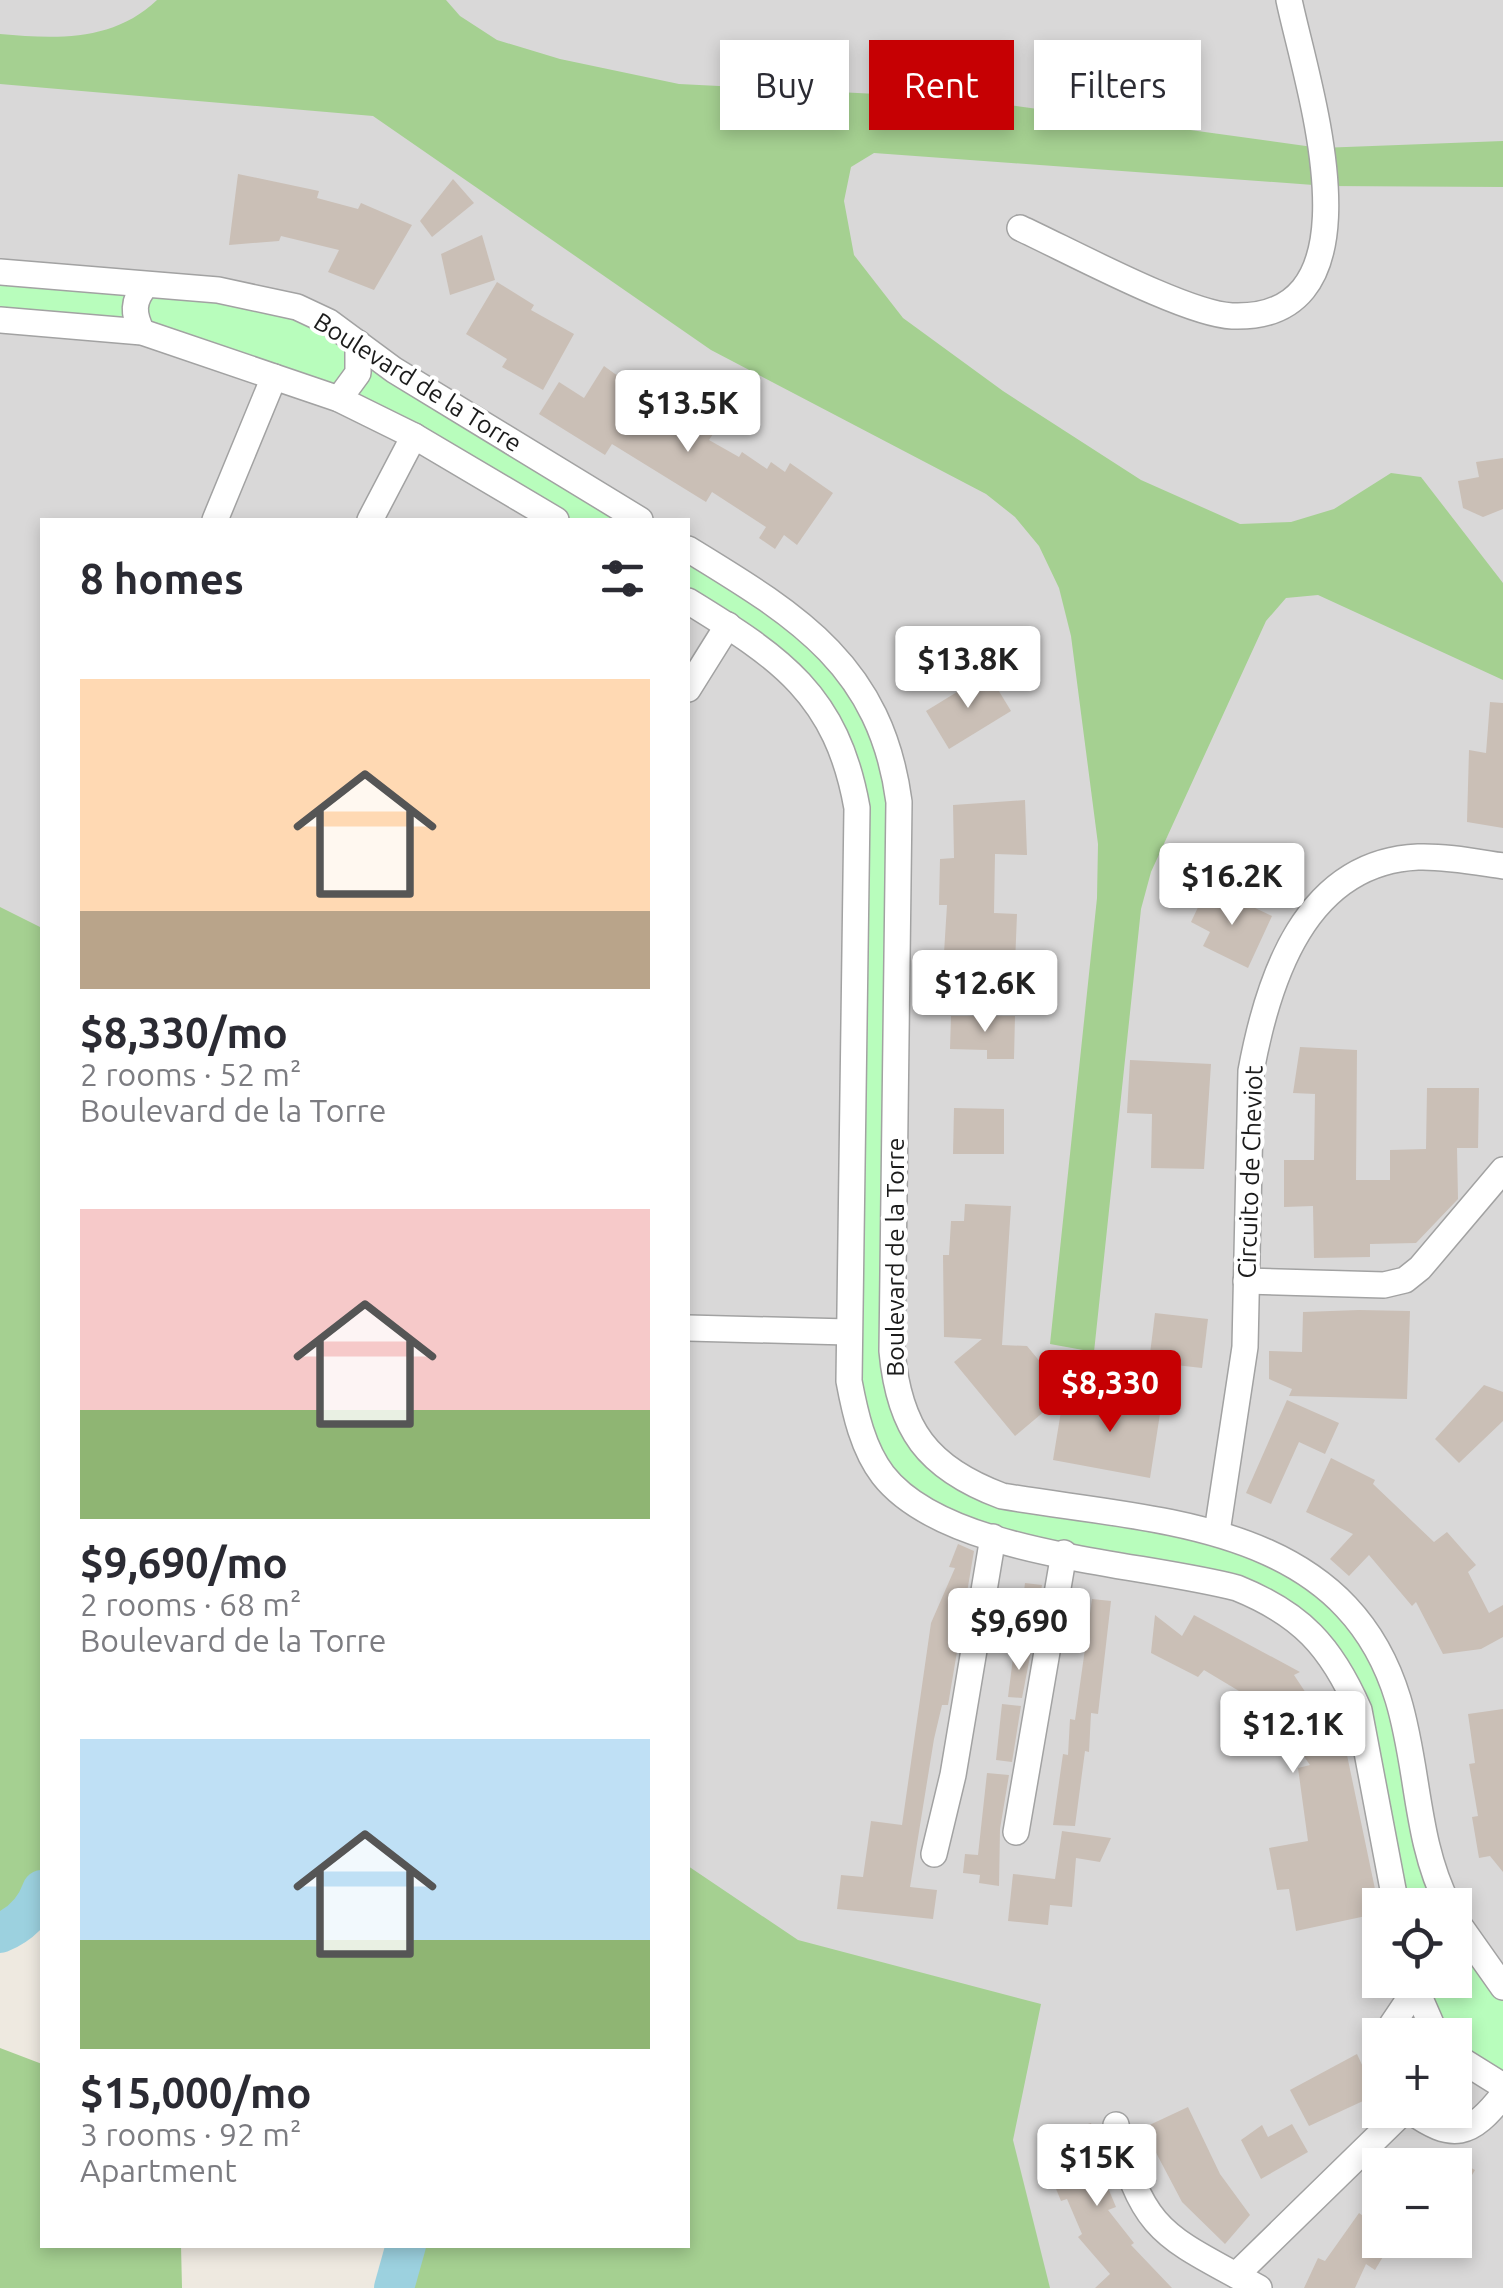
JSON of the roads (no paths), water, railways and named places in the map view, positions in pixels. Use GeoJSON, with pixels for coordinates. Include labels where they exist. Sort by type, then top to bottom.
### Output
{"type":"FeatureCollection","features":[{"type":"Feature","properties":{"kind":"street"},"geometry":{"type":"LineString","coordinates":[[1020,228],[1198,308],[1232,316],[1269,310],[1299,293],[1318,268],[1328,235],[1327,186],[1290,0]]}},
{"type":"Feature","properties":{"kind":"street","name":"Boulevard de la Torre"},"geometry":{"type":"LineString","coordinates":[[0,272],[218,290],[297,307],[637,518]]}},
{"type":"Feature","properties":{"kind":"street"},"geometry":{"type":"LineString","coordinates":[[142,332],[134,315],[137,295],[146,285]]}},
{"type":"Feature","properties":{"kind":"street","name":"Boulevard de la Torre"},"geometry":{"type":"LineString","coordinates":[[0,320],[142,332],[339,399],[414,436],[546,518]]}},
{"type":"Feature","properties":{"kind":"street"},"geometry":{"type":"LineString","coordinates":[[339,399],[358,373],[358,343]]}},
{"type":"Feature","properties":{"kind":"street"},"geometry":{"type":"LineString","coordinates":[[216,518],[274,377]]}},
{"type":"Feature","properties":{"kind":"street"},"geometry":{"type":"LineString","coordinates":[[371,518],[414,436]]}},
{"type":"Feature","properties":{"kind":"street","name":"Boulevard de la Torre"},"geometry":{"type":"LineString","coordinates":[[690,550],[790,615],[817,639],[872,706],[891,751],[899,802],[892,1351],[896,1392],[909,1428],[931,1455],[970,1484],[1002,1496],[1217,1532],[1304,1569],[1337,1595],[1362,1622],[1384,1658],[1399,1704],[1425,1844],[1442,1888]]}},
{"type":"Feature","properties":{"kind":"street","name":"Boulevard de la Torre"},"geometry":{"type":"LineString","coordinates":[[690,602],[728,626],[813,696],[832,722],[849,764],[854,793],[848,1332],[856,1418],[881,1473],[933,1517],[958,1529],[1236,1588],[1277,1604],[1306,1626],[1347,1682],[1359,1710],[1393,1888]]}},
{"type":"Feature","properties":{"kind":"street"},"geometry":{"type":"LineString","coordinates":[[690,685],[728,626]]}},
{"type":"Feature","properties":{"kind":"street","name":"Circuito de Cheviot"},"geometry":{"type":"LineString","coordinates":[[1217,1532],[1243,1372],[1251,1071],[1259,1027],[1285,953],[1300,924],[1332,890],[1367,868],[1417,857],[1503,866]]}},
{"type":"Feature","properties":{"kind":"street"},"geometry":{"type":"LineString","coordinates":[[1246,1281],[1384,1285],[1405,1280],[1420,1268],[1503,1170]]}},
{"type":"Feature","properties":{"kind":"street"},"geometry":{"type":"LineString","coordinates":[[690,1328],[848,1332]]}},
{"type":"Feature","properties":{"kind":"street"},"geometry":{"type":"LineString","coordinates":[[934,1854],[950,1791],[993,1537]]}},
{"type":"Feature","properties":{"kind":"street"},"geometry":{"type":"LineString","coordinates":[[1016,1832],[1064,1554]]}},
{"type":"Feature","properties":{"kind":"street"},"geometry":{"type":"LineString","coordinates":[[1472,1961],[1502,1982]]}},
{"type":"Feature","properties":{"kind":"street"},"geometry":{"type":"LineString","coordinates":[[1472,2067],[1503,2086]]}},
{"type":"Feature","properties":{"kind":"street"},"geometry":{"type":"LineString","coordinates":[[1472,2128],[1486,2117],[1503,2094]]}},
{"type":"Feature","properties":{"kind":"street"},"geometry":{"type":"LineString","coordinates":[[1116,2125],[1128,2176],[1152,2221],[1182,2245],[1260,2288]]}},
{"type":"Feature","properties":{"kind":"street"},"geometry":{"type":"LineString","coordinates":[[1236,2275],[1388,2128]]}},
{"type":"Feature","properties":{"kind":"street"},"geometry":{"type":"LineString","coordinates":[[1438,2128],[1454,2132],[1472,2128]]}},
{"type":"Feature","properties":{"kind":"waterway"},"geometry":{"type":"LineString","coordinates":[[0,1933],[26,1916],[40,1894]]}},
{"type":"Feature","properties":{"kind":"waterway"},"geometry":{"type":"LineString","coordinates":[[394,2288],[405,2248]]}}]}
